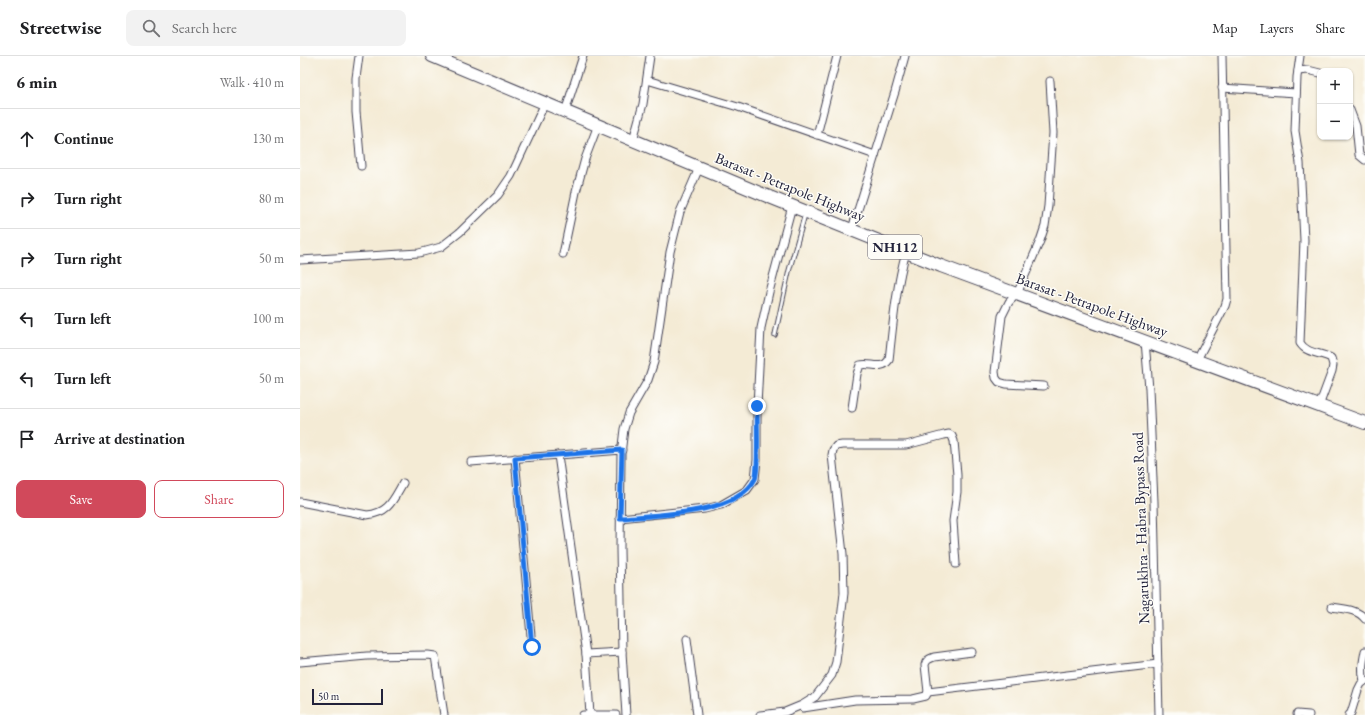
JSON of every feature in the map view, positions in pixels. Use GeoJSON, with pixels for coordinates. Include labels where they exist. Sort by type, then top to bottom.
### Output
{"type":"FeatureCollection","features":[{"type":"Feature","properties":{"kind":"highway","name":"Barasat - Petrapole Highway"},"geometry":{"type":"LineString","coordinates":[[432,56],[699,168],[906,252],[1365,423]]}},
{"type":"Feature","properties":{"kind":"street"},"geometry":{"type":"LineString","coordinates":[[359,56],[356,78],[356,112],[361,166]]}},
{"type":"Feature","properties":{"kind":"street"},"geometry":{"type":"LineString","coordinates":[[565,112],[582,56]]}},
{"type":"Feature","properties":{"kind":"street"},"geometry":{"type":"LineString","coordinates":[[634,140],[647,80],[650,56]]}},
{"type":"Feature","properties":{"kind":"street"},"geometry":{"type":"LineString","coordinates":[[817,135],[837,56]]}},
{"type":"Feature","properties":{"kind":"street"},"geometry":{"type":"LineString","coordinates":[[852,229],[905,56]]}},
{"type":"Feature","properties":{"kind":"street"},"geometry":{"type":"LineString","coordinates":[[1197,360],[1225,306],[1227,299],[1222,56]]}},
{"type":"Feature","properties":{"kind":"street"},"geometry":{"type":"LineString","coordinates":[[1300,56],[1296,93],[1295,131],[1300,163],[1304,240],[1300,343],[1310,352],[1331,358],[1333,365],[1319,406]]}},
{"type":"Feature","properties":{"kind":"street"},"geometry":{"type":"LineString","coordinates":[[1298,71],[1308,70],[1317,72]]}},
{"type":"Feature","properties":{"kind":"street"},"geometry":{"type":"LineString","coordinates":[[647,80],[738,107],[875,155]]}},
{"type":"Feature","properties":{"kind":"street"},"geometry":{"type":"LineString","coordinates":[[1044,386],[1006,384],[999,382],[996,378],[995,372],[1002,316],[1009,302],[1016,294],[1040,241],[1046,219],[1053,132],[1050,81]]}},
{"type":"Feature","properties":{"kind":"street"},"geometry":{"type":"LineString","coordinates":[[1222,88],[1296,93]]}},
{"type":"Feature","properties":{"kind":"street"},"geometry":{"type":"LineString","coordinates":[[300,260],[419,253],[441,247],[460,232],[498,195],[511,176],[545,103]]}},
{"type":"Feature","properties":{"kind":"street"},"geometry":{"type":"LineString","coordinates":[[1353,118],[1356,126],[1359,156],[1365,160]]}},
{"type":"Feature","properties":{"kind":"street"},"geometry":{"type":"LineString","coordinates":[[563,254],[584,159],[598,126]]}},
{"type":"Feature","properties":{"kind":"street"},"geometry":{"type":"LineString","coordinates":[[626,715],[622,652],[620,518],[624,429],[629,413],[648,380],[654,362],[670,252],[680,212],[699,168]]}},
{"type":"Feature","properties":{"kind":"street"},"geometry":{"type":"LineString","coordinates":[[620,518],[705,509],[721,505],[747,490],[755,479],[757,460],[757,406],[761,328],[792,206]]}},
{"type":"Feature","properties":{"kind":"street"},"geometry":{"type":"LineString","coordinates":[[852,408],[857,374],[860,365],[881,366],[886,365],[889,360],[897,296],[906,252]]}},
{"type":"Feature","properties":{"kind":"street","name":"Nagarukhra - Habra Bypass Road"},"geometry":{"type":"LineString","coordinates":[[1145,341],[1149,389],[1159,715]]}},
{"type":"Feature","properties":{"kind":"street"},"geometry":{"type":"LineString","coordinates":[[803,709],[815,697],[832,675],[836,662],[844,593],[843,554],[832,455],[836,446],[851,444],[906,445],[949,434],[952,436],[954,441],[957,475],[957,492],[953,521],[956,564]]}},
{"type":"Feature","properties":{"kind":"street"},"geometry":{"type":"LineString","coordinates":[[471,462],[622,450]]}},
{"type":"Feature","properties":{"kind":"street"},"geometry":{"type":"LineString","coordinates":[[558,454],[586,654],[590,715]]}},
{"type":"Feature","properties":{"kind":"street"},"geometry":{"type":"LineString","coordinates":[[515,458],[532,647]]}},
{"type":"Feature","properties":{"kind":"street"},"geometry":{"type":"LineString","coordinates":[[300,502],[367,514],[376,514],[382,512],[390,504],[403,484]]}},
{"type":"Feature","properties":{"kind":"street"},"geometry":{"type":"LineString","coordinates":[[1332,607],[1358,612],[1365,619]]}},
{"type":"Feature","properties":{"kind":"street"},"geometry":{"type":"LineString","coordinates":[[687,639],[697,715]]}},
{"type":"Feature","properties":{"kind":"street"},"geometry":{"type":"LineString","coordinates":[[1349,715],[1361,684],[1365,681],[1362,674],[1365,651]]}},
{"type":"Feature","properties":{"kind":"street"},"geometry":{"type":"LineString","coordinates":[[586,654],[622,652]]}},
{"type":"Feature","properties":{"kind":"street"},"geometry":{"type":"LineString","coordinates":[[928,692],[925,665],[929,659],[972,652]]}},
{"type":"Feature","properties":{"kind":"street"},"geometry":{"type":"LineString","coordinates":[[300,662],[367,656],[435,656],[444,715]]}},
{"type":"Feature","properties":{"kind":"street"},"geometry":{"type":"LineString","coordinates":[[760,715],[855,700],[912,699],[926,696],[928,692],[1158,664]]}},
{"type":"Feature","properties":{"kind":"street"},"geometry":{"type":"LineString","coordinates":[[1297,714],[1309,715]]}},
{"type":"Feature","properties":{"kind":"street"},"geometry":{"type":"LineString","coordinates":[[584,715],[616,715]]}},
{"type":"Feature","properties":{"kind":"lane"},"geometry":{"type":"LineString","coordinates":[[775,335],[789,271],[805,211]]}},
{"type":"Feature","properties":{"kind":"route"},"geometry":{"type":"LineString","coordinates":[[532,647],[515,458],[622,450],[620,518],[705,509],[721,505],[733,499],[747,490],[755,479],[757,460],[757,406]]}}]}
